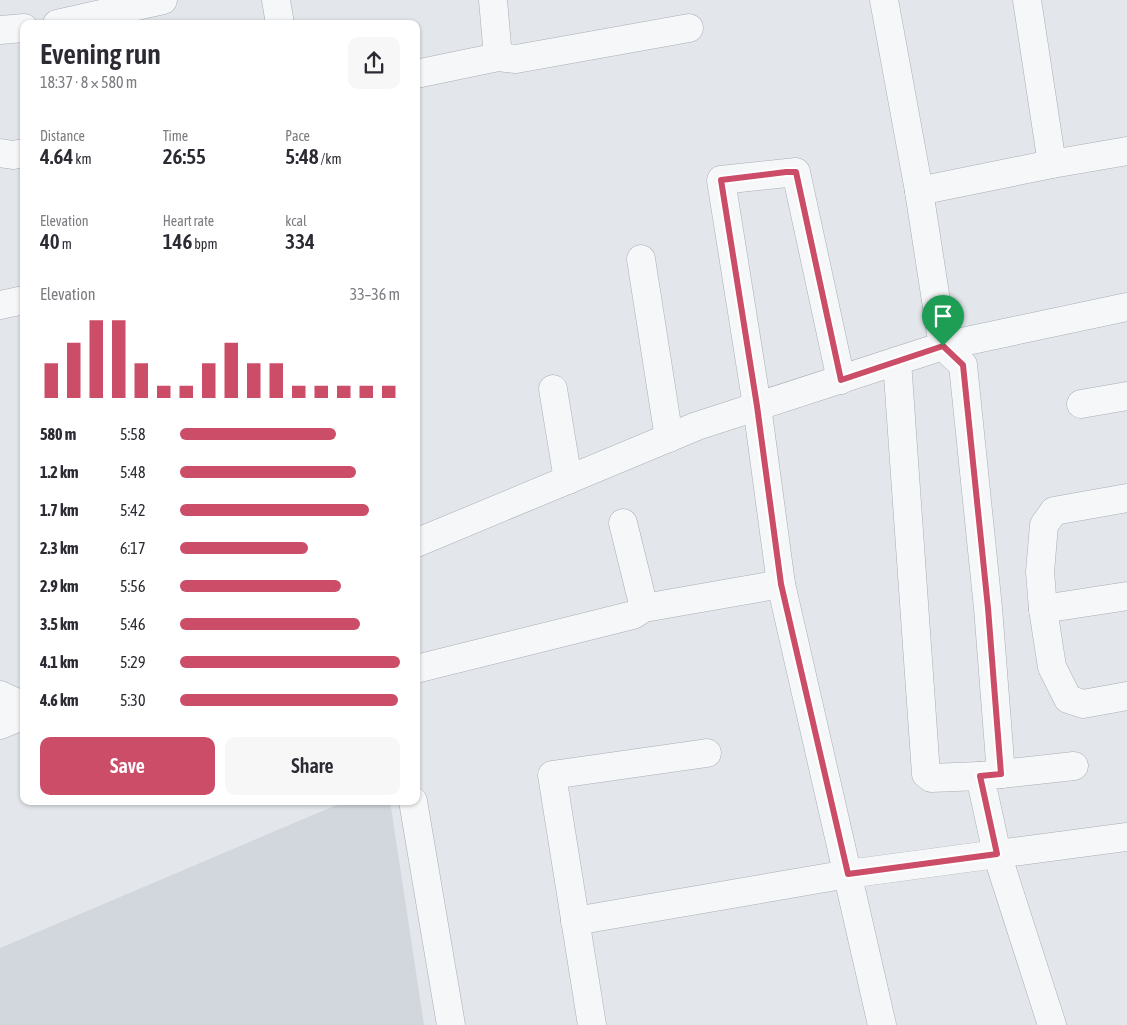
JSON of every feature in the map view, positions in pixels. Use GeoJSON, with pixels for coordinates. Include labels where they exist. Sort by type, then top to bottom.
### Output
{"type":"FeatureCollection","features":[{"type":"Feature","properties":{"kind":"street"},"geometry":{"type":"LineString","coordinates":[[75,20],[163,0]]}},
{"type":"Feature","properties":{"kind":"street"},"geometry":{"type":"LineString","coordinates":[[276,0],[279,20]]}},
{"type":"Feature","properties":{"kind":"street"},"geometry":{"type":"LineString","coordinates":[[493,0],[498,57]]}},
{"type":"Feature","properties":{"kind":"street"},"geometry":{"type":"LineString","coordinates":[[884,0],[919,191],[943,346],[963,365],[988,608],[991,775],[997,854],[1052,1025]]}},
{"type":"Feature","properties":{"kind":"street"},"geometry":{"type":"LineString","coordinates":[[1027,0],[1052,164]]}},
{"type":"Feature","properties":{"kind":"street"},"geometry":{"type":"LineString","coordinates":[[0,30],[20,28]]}},
{"type":"Feature","properties":{"kind":"street"},"geometry":{"type":"LineString","coordinates":[[420,73],[498,57],[516,59],[689,28]]}},
{"type":"Feature","properties":{"kind":"street"},"geometry":{"type":"LineString","coordinates":[[919,191],[1127,151]]}},
{"type":"Feature","properties":{"kind":"street"},"geometry":{"type":"LineString","coordinates":[[0,153],[13,155],[20,154]]}},
{"type":"Feature","properties":{"kind":"street"},"geometry":{"type":"LineString","coordinates":[[841,380],[796,172],[721,180],[757,406],[781,584],[882,1025]]}},
{"type":"Feature","properties":{"kind":"street"},"geometry":{"type":"LineString","coordinates":[[641,259],[669,438]]}},
{"type":"Feature","properties":{"kind":"street"},"geometry":{"type":"LineString","coordinates":[[0,305],[20,301]]}},
{"type":"Feature","properties":{"kind":"street"},"geometry":{"type":"LineString","coordinates":[[420,541],[697,426],[757,406],[943,346],[1127,307]]}},
{"type":"Feature","properties":{"kind":"street"},"geometry":{"type":"LineString","coordinates":[[897,361],[926,774],[931,778],[991,775],[1074,766]]}},
{"type":"Feature","properties":{"kind":"street"},"geometry":{"type":"LineString","coordinates":[[553,389],[568,480]]}},
{"type":"Feature","properties":{"kind":"street"},"geometry":{"type":"LineString","coordinates":[[1082,404],[1127,396]]}},
{"type":"Feature","properties":{"kind":"street"},"geometry":{"type":"LineString","coordinates":[[1127,498],[1054,511],[1044,525],[1040,572],[1043,609],[1052,667],[1068,699],[1084,704],[1127,696]]}},
{"type":"Feature","properties":{"kind":"street"},"geometry":{"type":"LineString","coordinates":[[623,523],[644,608]]}},
{"type":"Feature","properties":{"kind":"street"},"geometry":{"type":"LineString","coordinates":[[420,668],[633,615],[644,608],[781,584]]}},
{"type":"Feature","properties":{"kind":"street"},"geometry":{"type":"LineString","coordinates":[[1043,609],[1127,596]]}},
{"type":"Feature","properties":{"kind":"street"},"geometry":{"type":"LineString","coordinates":[[0,695],[20,704]]}},
{"type":"Feature","properties":{"kind":"street"},"geometry":{"type":"LineString","coordinates":[[0,725],[20,717]]}},
{"type":"Feature","properties":{"kind":"street"},"geometry":{"type":"LineString","coordinates":[[592,1025],[552,775],[707,753]]}},
{"type":"Feature","properties":{"kind":"street"},"geometry":{"type":"LineString","coordinates":[[413,805],[451,1025]]}},
{"type":"Feature","properties":{"kind":"street"},"geometry":{"type":"LineString","coordinates":[[575,921],[848,874],[1127,837]]}},
{"type":"Feature","properties":{"kind":"shaded area"},"geometry":{"type":"Polygon","coordinates":[[[337,805],[391,805],[424,1025],[0,1025],[0,948],[337,805]]]}},
{"type":"Feature","properties":{"kind":"route"},"geometry":{"type":"LineString","coordinates":[[796,172],[841,380],[943,346],[963,365],[988,608],[1001,774],[980,776],[997,854],[848,874],[781,584],[757,406],[721,180],[762,174],[796,172]]}}]}
